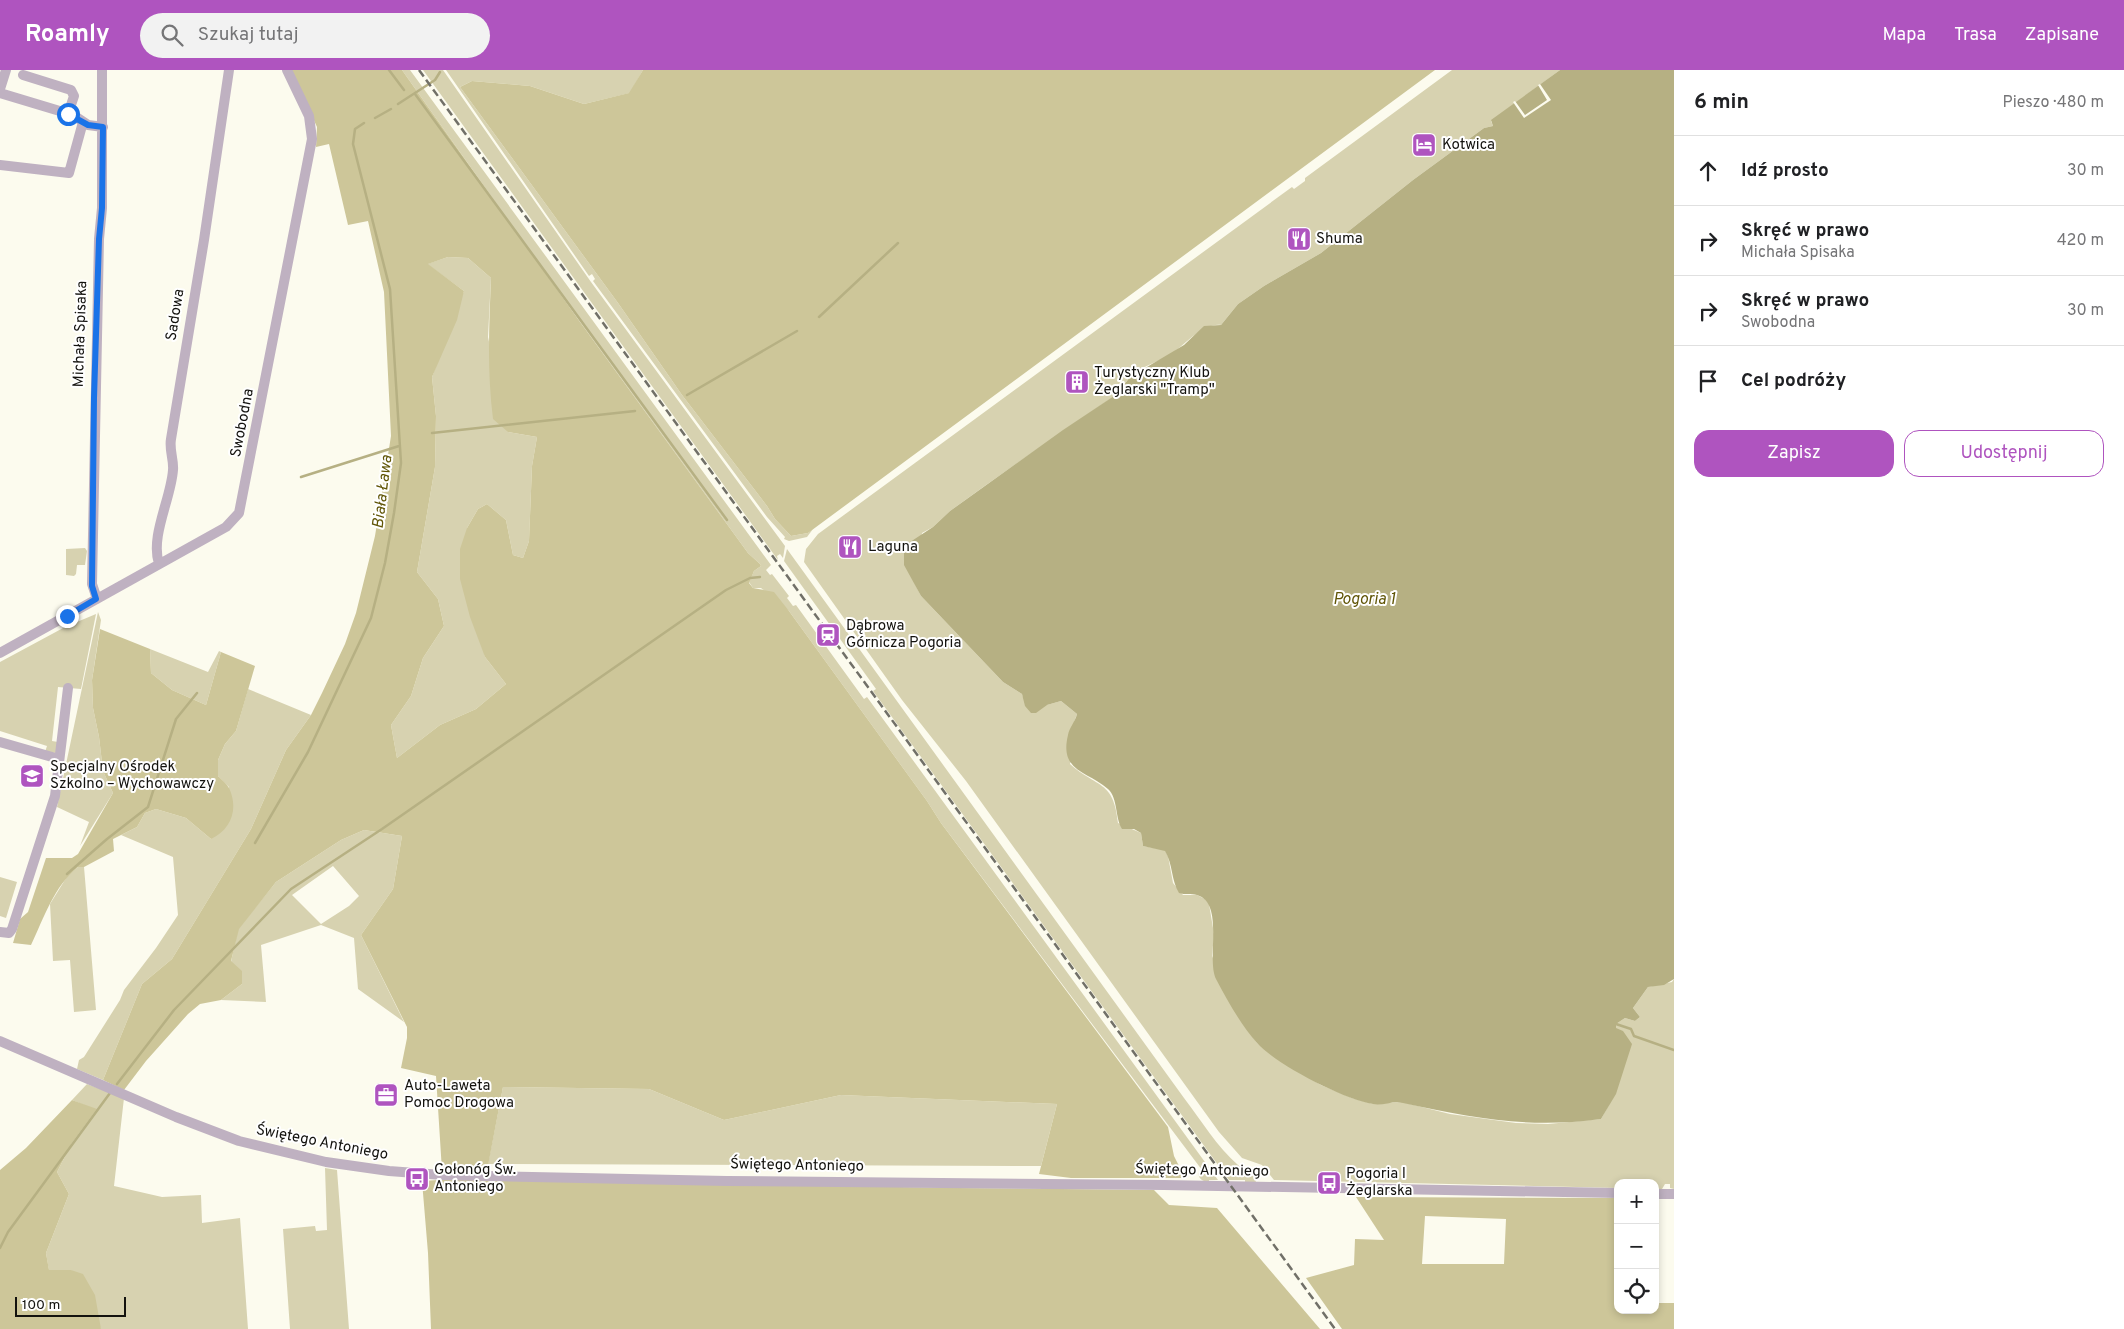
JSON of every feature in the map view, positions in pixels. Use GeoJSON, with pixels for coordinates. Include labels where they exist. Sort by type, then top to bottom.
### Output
{"type":"FeatureCollection","features":[{"type":"Feature","properties":{"kind":"street"},"geometry":{"type":"LineString","coordinates":[[0,89],[6,70]]}},
{"type":"Feature","properties":{"kind":"street","name":"Michała Spisaka"},"geometry":{"type":"LineString","coordinates":[[96,599],[92,586],[92,522],[103,127],[102,70]]}},
{"type":"Feature","properties":{"kind":"street","name":"Sadowa"},"geometry":{"type":"LineString","coordinates":[[159,564],[158,540],[173,471],[171,439],[204,240],[229,70]]}},
{"type":"Feature","properties":{"kind":"street","name":"Swobodna"},"geometry":{"type":"LineString","coordinates":[[0,653],[229,525],[238,515],[242,504],[312,139],[309,116],[287,70]]}},
{"type":"Feature","properties":{"kind":"street"},"geometry":{"type":"LineString","coordinates":[[23,75],[71,90],[74,96],[68,114]]}},
{"type":"Feature","properties":{"kind":"street"},"geometry":{"type":"LineString","coordinates":[[0,92],[68,114],[88,125],[103,127]]}},
{"type":"Feature","properties":{"kind":"street"},"geometry":{"type":"LineString","coordinates":[[0,164],[69,173],[83,122]]}},
{"type":"Feature","properties":{"kind":"street"},"geometry":{"type":"LineString","coordinates":[[0,932],[9,932],[12,929],[55,796],[68,688]]}},
{"type":"Feature","properties":{"kind":"street"},"geometry":{"type":"LineString","coordinates":[[0,742],[59,759]]}},
{"type":"Feature","properties":{"kind":"street","name":"Świętego Antoniego"},"geometry":{"type":"LineString","coordinates":[[0,1042],[176,1117],[240,1141],[326,1162],[389,1171],[444,1175],[727,1181],[1164,1185],[1614,1193]]}},
{"type":"Feature","properties":{"kind":"street"},"geometry":{"type":"LineString","coordinates":[[1659,1194],[1674,1194]]}},
{"type":"Feature","properties":{"kind":"shaded area"},"geometry":{"type":"Polygon","coordinates":[[[291,70],[402,70],[580,322],[748,553],[760,564],[761,566],[754,571],[749,583],[753,588],[774,592],[789,611],[941,823],[1168,1127],[1174,1156],[1185,1178],[1071,1178],[1039,1174],[1057,1104],[841,1095],[724,1120],[649,1089],[503,1087],[487,1171],[442,1171],[436,1076],[401,1068],[407,1038],[407,1027],[361,935],[393,889],[402,836],[364,830],[341,840],[276,882],[239,929],[231,961],[242,971],[242,984],[221,1000],[200,1004],[188,1014],[146,1061],[124,1090],[103,1080],[142,984],[172,959],[251,829],[286,750],[311,715],[322,693],[345,644],[356,613],[375,536],[391,436],[384,292],[368,221],[348,225],[329,144],[316,147],[317,127],[291,70]],[[448,257],[428,264],[464,291],[457,320],[432,377],[436,416],[435,467],[417,572],[438,599],[444,626],[423,658],[411,696],[391,725],[397,758],[440,725],[476,709],[506,684],[485,657],[470,617],[460,579],[460,549],[467,528],[478,509],[487,504],[506,520],[513,555],[523,558],[529,541],[532,466],[537,437],[508,432],[493,419],[489,366],[491,278],[468,258],[448,257]]]}},
{"type":"Feature","properties":{"kind":"shaded area"},"geometry":{"type":"Polygon","coordinates":[[[402,70],[410,70],[771,565],[766,570],[770,575],[772,574],[789,596],[787,598],[793,606],[796,605],[864,699],[867,697],[1218,1180],[1209,1180],[1209,1183],[1200,1178],[1198,1174],[1202,1170],[941,823],[789,611],[761,588],[753,588],[749,582],[754,571],[761,566],[760,564],[748,553],[580,322],[402,70]]]}},
{"type":"Feature","properties":{"kind":"shaded area"},"geometry":{"type":"Polygon","coordinates":[[[423,70],[443,70],[591,282],[785,546],[783,558],[780,554],[777,556],[778,560],[423,70]]]}},
{"type":"Feature","properties":{"kind":"shaded area"},"geometry":{"type":"Polygon","coordinates":[[[446,70],[643,70],[630,93],[584,104],[530,86],[472,81],[460,87],[618,303],[682,395],[775,519],[791,536],[808,533],[813,529],[807,537],[789,541],[784,539],[785,537],[767,517],[593,281],[595,279],[592,274],[589,276],[446,70]]]}},
{"type":"Feature","properties":{"kind":"shaded area"},"geometry":{"type":"Polygon","coordinates":[[[643,70],[1435,70],[808,533],[791,536],[775,519],[682,395],[618,303],[460,87],[472,81],[530,86],[584,104],[629,93],[643,70]]]}},
{"type":"Feature","properties":{"kind":"shaded area"},"geometry":{"type":"Polygon","coordinates":[[[1452,70],[1560,70],[1491,121],[1493,126],[1484,128],[1413,180],[1321,253],[1264,286],[1238,304],[1221,325],[1207,327],[1170,355],[1134,373],[1116,395],[991,481],[950,511],[933,527],[922,533],[914,582],[921,596],[1003,682],[1022,694],[1023,697],[1047,705],[1061,701],[1077,714],[1073,725],[1070,764],[1103,786],[1113,799],[1118,823],[1141,833],[1143,846],[1165,850],[1168,856],[1173,883],[1183,895],[1197,895],[1205,899],[1209,904],[1214,934],[1212,956],[1246,1028],[1257,1043],[1276,1058],[1321,1085],[1352,1098],[1373,1104],[1402,1102],[1450,1114],[1516,1123],[1548,1124],[1601,1119],[1609,1105],[1616,1024],[1625,1018],[1635,1021],[1640,1017],[1633,1008],[1648,987],[1672,982],[1674,979],[1674,1189],[1670,1188],[1670,1184],[1665,1184],[1662,1189],[1659,1189],[1659,1179],[1614,1179],[1614,1188],[1274,1180],[1262,1165],[1242,1158],[1219,1132],[966,781],[902,700],[804,562],[806,549],[818,534],[1292,187],[1294,189],[1305,181],[1305,178],[1452,70]]]}},
{"type":"Feature","properties":{"kind":"shaded area"},"geometry":{"type":"Polygon","coordinates":[[[448,257],[468,258],[491,278],[488,337],[508,432],[537,437],[532,466],[529,541],[523,558],[513,555],[506,520],[487,504],[478,509],[467,528],[485,657],[506,684],[476,709],[440,725],[397,758],[391,725],[411,696],[423,658],[444,626],[438,599],[417,572],[435,467],[436,416],[432,377],[464,291],[427,264],[448,257]]]}},
{"type":"Feature","properties":{"kind":"shaded area"},"geometry":{"type":"Polygon","coordinates":[[[85,548],[87,551],[85,565],[77,565],[74,576],[66,575],[66,549],[85,548]]]}},
{"type":"Feature","properties":{"kind":"shaded area"},"geometry":{"type":"Polygon","coordinates":[[[787,549],[1210,1133],[1230,1158],[1257,1179],[1255,1183],[1245,1183],[1245,1180],[1229,1180],[873,691],[876,689],[784,561],[787,549]]]}},
{"type":"Feature","properties":{"kind":"shaded area"},"geometry":{"type":"Polygon","coordinates":[[[98,612],[101,620],[92,680],[93,708],[103,771],[113,793],[80,846],[89,822],[57,807],[98,612]]]}},
{"type":"Feature","properties":{"kind":"shaded area"},"geometry":{"type":"Polygon","coordinates":[[[96,614],[81,689],[58,687],[52,741],[58,742],[56,753],[45,752],[47,746],[0,731],[0,662],[65,627],[96,614]]]}},
{"type":"Feature","properties":{"kind":"shaded area"},"geometry":{"type":"Polygon","coordinates":[[[100,629],[150,649],[151,673],[172,690],[206,705],[221,652],[255,666],[236,731],[225,744],[218,760],[218,776],[228,786],[232,796],[233,811],[224,830],[211,839],[186,818],[156,809],[145,813],[137,827],[113,839],[114,851],[84,867],[78,867],[62,883],[50,903],[31,945],[13,943],[20,919],[28,912],[46,858],[72,858],[78,854],[113,793],[103,771],[93,708],[92,680],[100,629]]]}},
{"type":"Feature","properties":{"kind":"shaded area"},"geometry":{"type":"Polygon","coordinates":[[[150,649],[208,672],[219,651],[221,652],[206,705],[172,690],[151,673],[150,649]]]}},
{"type":"Feature","properties":{"kind":"shaded area"},"geometry":{"type":"Polygon","coordinates":[[[248,689],[311,715],[286,750],[251,829],[172,959],[142,984],[103,1080],[77,1069],[79,1060],[84,1057],[120,1000],[124,990],[178,915],[173,857],[121,835],[137,827],[145,813],[156,809],[186,818],[211,839],[229,787],[218,776],[218,760],[225,744],[236,731],[248,689]]]}},
{"type":"Feature","properties":{"kind":"shaded area"},"geometry":{"type":"Polygon","coordinates":[[[364,830],[402,836],[393,889],[361,935],[404,1022],[358,989],[354,938],[321,925],[261,945],[266,1002],[221,1000],[242,984],[231,962],[238,929],[276,882],[341,840],[364,830]],[[333,866],[292,895],[321,924],[349,906],[359,896],[333,866]]]}},
{"type":"Feature","properties":{"kind":"shaded area"},"geometry":{"type":"Polygon","coordinates":[[[78,867],[84,867],[96,1010],[74,1012],[70,960],[53,961],[50,904],[68,875],[78,867]]]}},
{"type":"Feature","properties":{"kind":"shaded area"},"geometry":{"type":"Polygon","coordinates":[[[0,877],[17,882],[6,918],[0,916],[0,877]]]}},
{"type":"Feature","properties":{"kind":"shaded area"},"geometry":{"type":"Polygon","coordinates":[[[87,1084],[124,1098],[114,1186],[162,1197],[201,1195],[202,1223],[240,1218],[248,1329],[101,1329],[71,1270],[49,1271],[46,1253],[69,1194],[57,1172],[72,1143],[96,1110],[72,1100],[87,1084]]]}},
{"type":"Feature","properties":{"kind":"shaded area"},"geometry":{"type":"Polygon","coordinates":[[[503,1087],[649,1089],[724,1120],[841,1095],[1057,1104],[1041,1166],[488,1164],[503,1087]]]}},
{"type":"Feature","properties":{"kind":"shaded area"},"geometry":{"type":"Polygon","coordinates":[[[72,1100],[97,1109],[72,1143],[57,1172],[69,1194],[46,1253],[49,1270],[71,1270],[83,1274],[95,1295],[101,1329],[0,1329],[0,1170],[26,1148],[72,1100]]]}},
{"type":"Feature","properties":{"kind":"shaded area"},"geometry":{"type":"Polygon","coordinates":[[[325,1168],[337,1170],[349,1329],[290,1329],[283,1229],[315,1226],[316,1231],[327,1230],[325,1168]]]}},
{"type":"Feature","properties":{"kind":"shaded area"},"geometry":{"type":"Polygon","coordinates":[[[454,1179],[1154,1190],[1169,1205],[1217,1208],[1320,1329],[431,1329],[428,1253],[422,1181],[454,1179]]]}},
{"type":"Feature","properties":{"kind":"shaded area"},"geometry":{"type":"Polygon","coordinates":[[[1356,1197],[1614,1198],[1614,1314],[1659,1314],[1659,1303],[1674,1303],[1674,1329],[1342,1329],[1306,1278],[1354,1265],[1355,1239],[1384,1240],[1356,1197]],[[1425,1216],[1422,1264],[1504,1264],[1506,1219],[1425,1216]]]}},
{"type":"Feature","properties":{"kind":"water","name":"Pogoria 1"},"geometry":{"type":"Polygon","coordinates":[[[1560,70],[1674,70],[1674,979],[1664,985],[1648,987],[1633,1008],[1640,1017],[1635,1021],[1625,1018],[1616,1024],[1616,1028],[1623,1031],[1632,1044],[1616,1094],[1601,1119],[1549,1123],[1477,1117],[1400,1102],[1373,1104],[1360,1101],[1311,1080],[1266,1052],[1245,1028],[1216,979],[1213,970],[1213,920],[1205,900],[1197,895],[1179,893],[1165,851],[1143,846],[1141,833],[1134,829],[1122,829],[1115,803],[1108,789],[1071,764],[1066,747],[1069,732],[1077,714],[1061,701],[1047,705],[1036,713],[1031,713],[1025,706],[1022,694],[1003,682],[921,596],[904,565],[904,546],[933,527],[950,511],[1063,430],[1117,394],[1130,377],[1184,345],[1204,326],[1221,325],[1238,304],[1264,286],[1321,253],[1413,180],[1484,128],[1493,126],[1491,120],[1560,70]]]}},
{"type":"Feature","properties":{"kind":"pier"},"geometry":{"type":"Polygon","coordinates":[[[1540,84],[1551,100],[1524,118],[1513,102],[1515,101],[1525,115],[1547,100],[1538,85],[1540,84]]]}},
{"type":"Feature","properties":{"kind":"waterway"},"geometry":{"type":"LineString","coordinates":[[389,70],[404,90]]}},
{"type":"Feature","properties":{"kind":"waterway","name":"Biała Ława"},"geometry":{"type":"LineString","coordinates":[[398,104],[435,80],[440,72]]}},
{"type":"Feature","properties":{"kind":"waterway"},"geometry":{"type":"LineString","coordinates":[[415,94],[727,520]]}},
{"type":"Feature","properties":{"kind":"waterway","name":"Biała Ława"},"geometry":{"type":"LineString","coordinates":[[375,118],[391,109]]}},
{"type":"Feature","properties":{"kind":"waterway","name":"Biała Ława"},"geometry":{"type":"LineString","coordinates":[[255,843],[308,752],[371,618],[385,563],[394,513],[401,463],[390,289],[353,144],[355,129],[364,123]]}},
{"type":"Feature","properties":{"kind":"waterway"},"geometry":{"type":"LineString","coordinates":[[819,317],[898,243]]}},
{"type":"Feature","properties":{"kind":"waterway"},"geometry":{"type":"LineString","coordinates":[[687,395],[797,331]]}},
{"type":"Feature","properties":{"kind":"waterway"},"geometry":{"type":"LineString","coordinates":[[432,433],[635,411]]}},
{"type":"Feature","properties":{"kind":"waterway"},"geometry":{"type":"LineString","coordinates":[[301,477],[399,446]]}},
{"type":"Feature","properties":{"kind":"waterway"},"geometry":{"type":"LineString","coordinates":[[117,1084],[174,1010],[291,889],[382,829],[726,590],[750,578],[760,577]]}},
{"type":"Feature","properties":{"kind":"waterway"},"geometry":{"type":"LineString","coordinates":[[67,874],[148,807],[176,719],[197,693]]}},
{"type":"Feature","properties":{"kind":"waterway"},"geometry":{"type":"LineString","coordinates":[[1616,1024],[1631,1029],[1634,1036],[1674,1050]]}},
{"type":"Feature","properties":{"kind":"waterway"},"geometry":{"type":"LineString","coordinates":[[0,1248],[8,1232],[110,1093]]}},
{"type":"Feature","properties":{"kind":"railway"},"geometry":{"type":"LineString","coordinates":[[419,70],[1335,1329]]}},
{"type":"Feature","properties":{"kind":"place","name":"Kotwica"},"geometry":{"type":"Point","coordinates":[1424,145]}},
{"type":"Feature","properties":{"kind":"place","name":"Shuma"},"geometry":{"type":"Point","coordinates":[1299,239]}},
{"type":"Feature","properties":{"kind":"place","name":"Turystyczny Klub Żeglarski \"Tramp\""},"geometry":{"type":"Point","coordinates":[1077,382]}},
{"type":"Feature","properties":{"kind":"place","name":"Laguna"},"geometry":{"type":"Point","coordinates":[850,547]}},
{"type":"Feature","properties":{"kind":"place","name":"Dąbrowa Górnicza Pogoria"},"geometry":{"type":"Point","coordinates":[828,635]}},
{"type":"Feature","properties":{"kind":"place","name":"Specjalny Ośrodek Szkolno – Wychowawczy"},"geometry":{"type":"Point","coordinates":[32,776]}},
{"type":"Feature","properties":{"kind":"place","name":"Auto-Laweta Pomoc Drogowa"},"geometry":{"type":"Point","coordinates":[386,1095]}},
{"type":"Feature","properties":{"kind":"place","name":"Gołonóg Św. Antoniego"},"geometry":{"type":"Point","coordinates":[417,1179]}},
{"type":"Feature","properties":{"kind":"place","name":"Pogoria I Żeglarska"},"geometry":{"type":"Point","coordinates":[1329,1183]}},
{"type":"Feature","properties":{"kind":"route"},"geometry":{"type":"LineString","coordinates":[[67,616],[96,599],[92,586],[94,398],[99,233],[102,208],[103,127],[88,125],[76,116],[68,114]]}}]}
